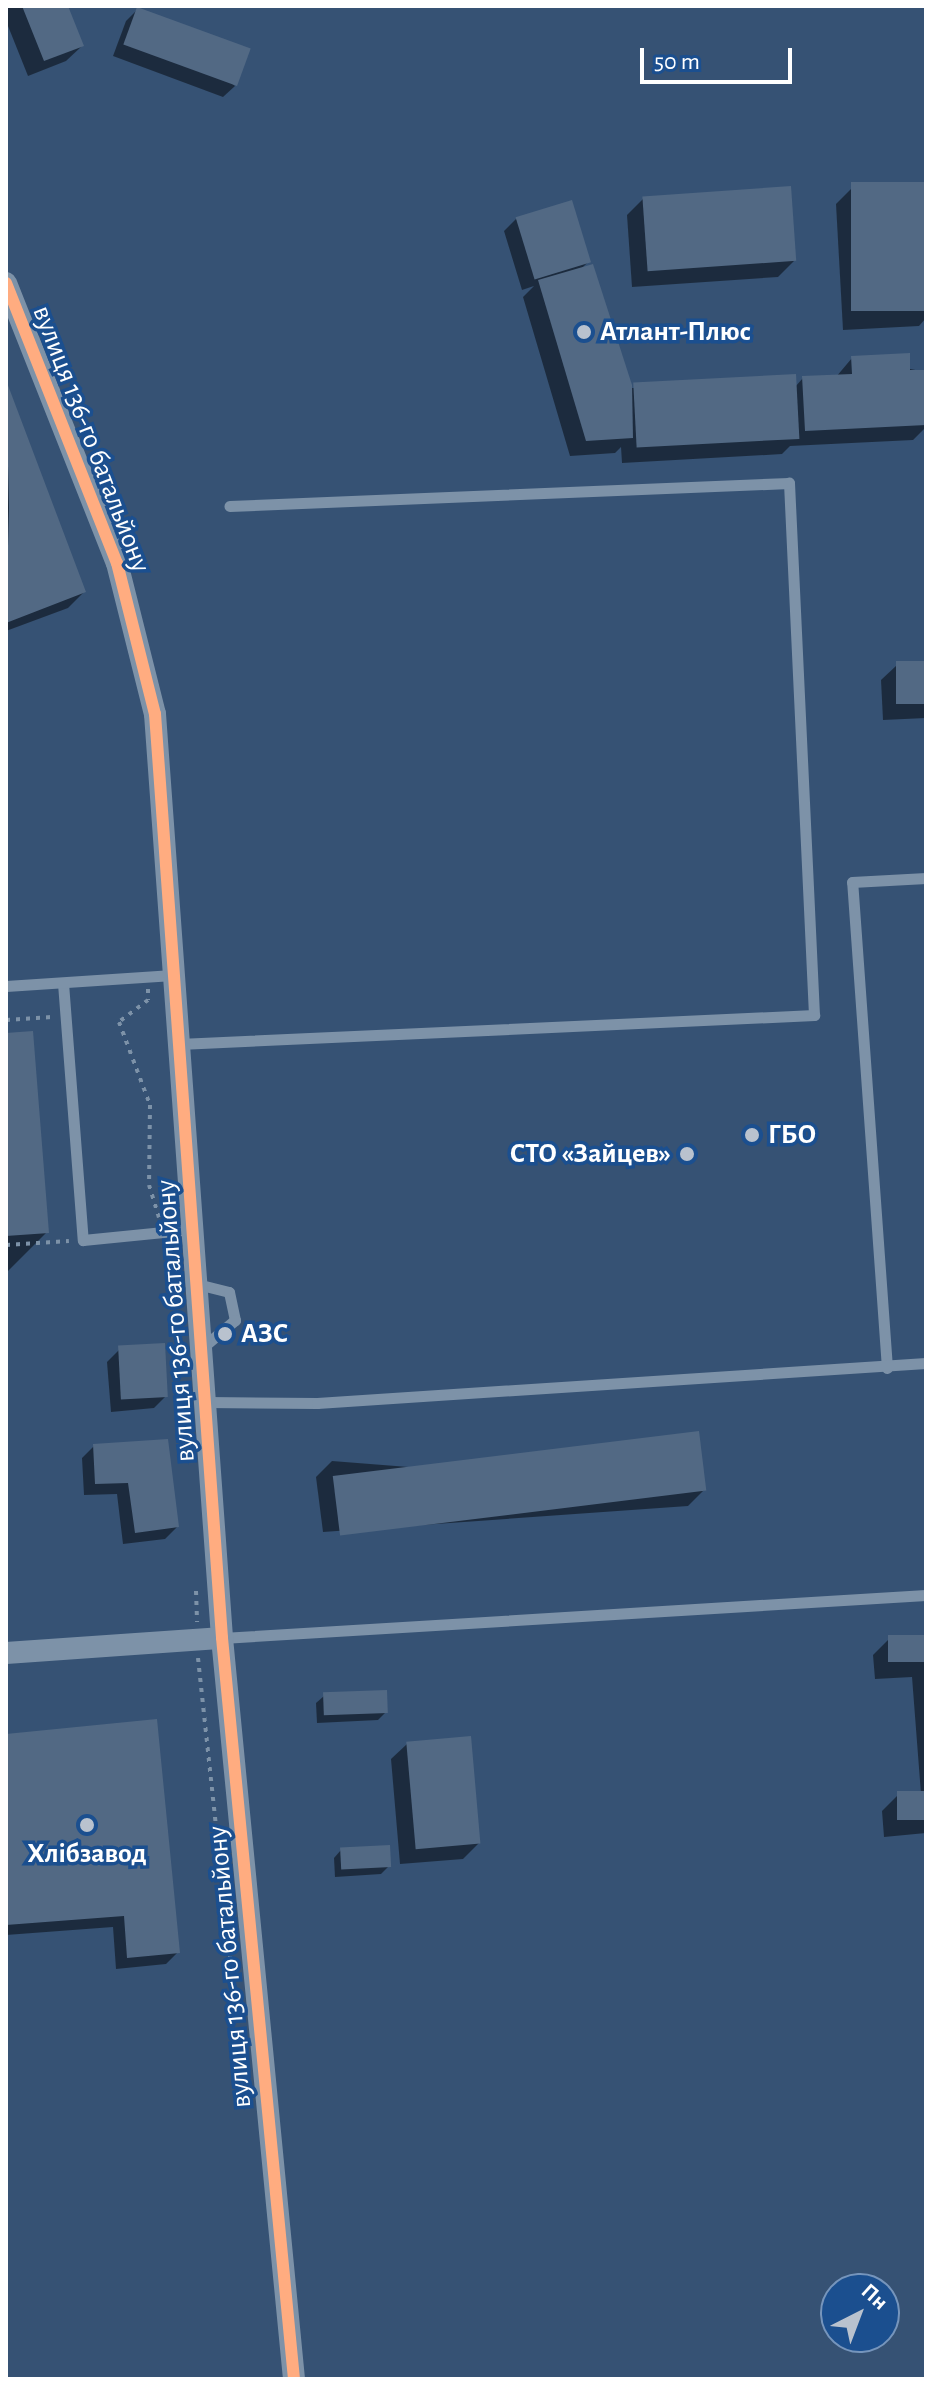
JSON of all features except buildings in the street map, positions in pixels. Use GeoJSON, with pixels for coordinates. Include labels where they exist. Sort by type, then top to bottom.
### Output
{"type":"FeatureCollection","features":[{"type":"Feature","properties":{"kind":"street","name":"вулиця 136-го батальйону"},"geometry":{"type":"LineString","coordinates":[[6,283],[117,563],[155,714],[222,1638],[294,2379]]}},
{"type":"Feature","properties":{"kind":"street"},"geometry":{"type":"LineString","coordinates":[[6,1653],[222,1638]]}},
{"type":"Feature","properties":{"kind":"lane"},"geometry":{"type":"LineString","coordinates":[[179,1044],[814,1015],[789,483],[229,506]]}},
{"type":"Feature","properties":{"kind":"lane"},"geometry":{"type":"LineString","coordinates":[[887,1368],[852,882],[926,878]]}},
{"type":"Feature","properties":{"kind":"lane"},"geometry":{"type":"LineString","coordinates":[[6,986],[173,975]]}},
{"type":"Feature","properties":{"kind":"lane"},"geometry":{"type":"LineString","coordinates":[[63,983],[83,1240],[193,1229]]}},
{"type":"Feature","properties":{"kind":"lane"},"geometry":{"type":"LineString","coordinates":[[197,1284],[229,1292],[235,1320],[202,1348]]}},
{"type":"Feature","properties":{"kind":"lane"},"geometry":{"type":"LineString","coordinates":[[206,1402],[317,1403],[887,1368],[926,1363]]}},
{"type":"Feature","properties":{"kind":"lane"},"geometry":{"type":"LineString","coordinates":[[222,1638],[926,1595]]}},
{"type":"Feature","properties":{"kind":"path"},"geometry":{"type":"LineString","coordinates":[[6,1020],[66,1016]]}},
{"type":"Feature","properties":{"kind":"path"},"geometry":{"type":"LineString","coordinates":[[6,1245],[83,1240]]}},
{"type":"Feature","properties":{"kind":"cycle path"},"geometry":{"type":"LineString","coordinates":[[6,283],[117,563],[155,714],[222,1638],[294,2379]]}},
{"type":"Feature","properties":{"kind":"place","name":"Атлант-Плюс"},"geometry":{"type":"Point","coordinates":[584,332]}},
{"type":"Feature","properties":{"kind":"place","name":"ГБО"},"geometry":{"type":"Point","coordinates":[752,1135]}},
{"type":"Feature","properties":{"kind":"place","name":"СТО «Зайцев»"},"geometry":{"type":"Point","coordinates":[687,1154]}},
{"type":"Feature","properties":{"kind":"place","name":"АЗС"},"geometry":{"type":"Point","coordinates":[225,1334]}},
{"type":"Feature","properties":{"kind":"place","name":"Хлібзавод"},"geometry":{"type":"Point","coordinates":[87,1825]}}]}
